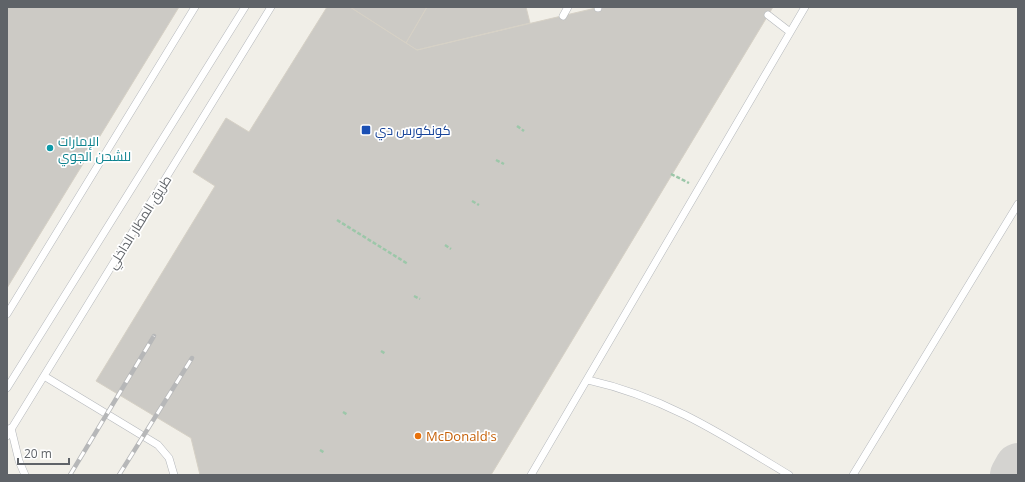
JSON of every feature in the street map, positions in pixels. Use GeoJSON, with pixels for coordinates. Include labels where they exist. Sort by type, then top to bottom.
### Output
{"type":"FeatureCollection","features":[{"type":"Feature","properties":{"kind":"lane"},"geometry":{"type":"LineString","coordinates":[[7,314],[195,7]]}},
{"type":"Feature","properties":{"kind":"lane"},"geometry":{"type":"LineString","coordinates":[[7,388],[245,7]]}},
{"type":"Feature","properties":{"kind":"lane","name":"طريق المطار الداخلي"},"geometry":{"type":"LineString","coordinates":[[7,436],[271,7]]}},
{"type":"Feature","properties":{"kind":"lane"},"geometry":{"type":"LineString","coordinates":[[563,16],[568,7]]}},
{"type":"Feature","properties":{"kind":"lane"},"geometry":{"type":"LineString","coordinates":[[533,474],[804,7]]}},
{"type":"Feature","properties":{"kind":"lane"},"geometry":{"type":"LineString","coordinates":[[768,15],[790,32]]}},
{"type":"Feature","properties":{"kind":"lane"},"geometry":{"type":"LineString","coordinates":[[853,475],[1018,204]]}},
{"type":"Feature","properties":{"kind":"lane"},"geometry":{"type":"LineString","coordinates":[[44,376],[158,445],[169,458],[174,475]]}},
{"type":"Feature","properties":{"kind":"lane"},"geometry":{"type":"LineString","coordinates":[[588,380],[613,385],[671,407],[698,421],[789,475]]}},
{"type":"Feature","properties":{"kind":"lane"},"geometry":{"type":"LineString","coordinates":[[11,428],[19,461],[25,475]]}},
{"type":"Feature","properties":{"kind":"path"},"geometry":{"type":"LineString","coordinates":[[517,126],[524,131]]}},
{"type":"Feature","properties":{"kind":"path"},"geometry":{"type":"LineString","coordinates":[[496,160],[504,164]]}},
{"type":"Feature","properties":{"kind":"path"},"geometry":{"type":"LineString","coordinates":[[671,174],[699,189]]}},
{"type":"Feature","properties":{"kind":"path"},"geometry":{"type":"LineString","coordinates":[[472,200],[478,205]]}},
{"type":"Feature","properties":{"kind":"path"},"geometry":{"type":"LineString","coordinates":[[337,220],[408,264]]}},
{"type":"Feature","properties":{"kind":"path"},"geometry":{"type":"LineString","coordinates":[[445,245],[451,249]]}},
{"type":"Feature","properties":{"kind":"path"},"geometry":{"type":"LineString","coordinates":[[414,296],[420,299]]}},
{"type":"Feature","properties":{"kind":"path"},"geometry":{"type":"LineString","coordinates":[[381,351],[386,354]]}},
{"type":"Feature","properties":{"kind":"path"},"geometry":{"type":"LineString","coordinates":[[343,412],[348,415]]}},
{"type":"Feature","properties":{"kind":"path"},"geometry":{"type":"LineString","coordinates":[[320,450],[325,453]]}},
{"type":"Feature","properties":{"kind":"building","name":"الإمارات للشحن الجوي"},"geometry":{"type":"Polygon","coordinates":[[[7,7],[179,7],[7,288],[7,7]]]}},
{"type":"Feature","properties":{"kind":"building","name":"كونكورس دي"},"geometry":{"type":"Polygon","coordinates":[[[327,7],[350,7],[417,50],[600,7],[773,7],[491,475],[200,475],[191,438],[96,381],[215,186],[193,172],[226,118],[249,132],[327,7]]]}},
{"type":"Feature","properties":{"kind":"building"},"geometry":{"type":"Polygon","coordinates":[[[350,7],[427,7],[406,43],[350,7]]]}},
{"type":"Feature","properties":{"kind":"building"},"geometry":{"type":"Polygon","coordinates":[[[427,7],[526,7],[530,23],[417,50],[406,43],[427,7]]]}},
{"type":"Feature","properties":{"kind":"taxiway"},"geometry":{"type":"LineString","coordinates":[[1013,475],[1018,466]]}},
{"type":"Feature","properties":{"kind":"railway"},"geometry":{"type":"LineString","coordinates":[[70,475],[154,336]]}},
{"type":"Feature","properties":{"kind":"railway"},"geometry":{"type":"LineString","coordinates":[[119,475],[192,358]]}},
{"type":"Feature","properties":{"kind":"place","name":"كونكورس دي"},"geometry":{"type":"Point","coordinates":[366,130]}},
{"type":"Feature","properties":{"kind":"place","name":"الإمارات للشحن الجوي"},"geometry":{"type":"Point","coordinates":[50,148]}},
{"type":"Feature","properties":{"kind":"place","name":"McDonald's"},"geometry":{"type":"Point","coordinates":[418,436]}}]}
